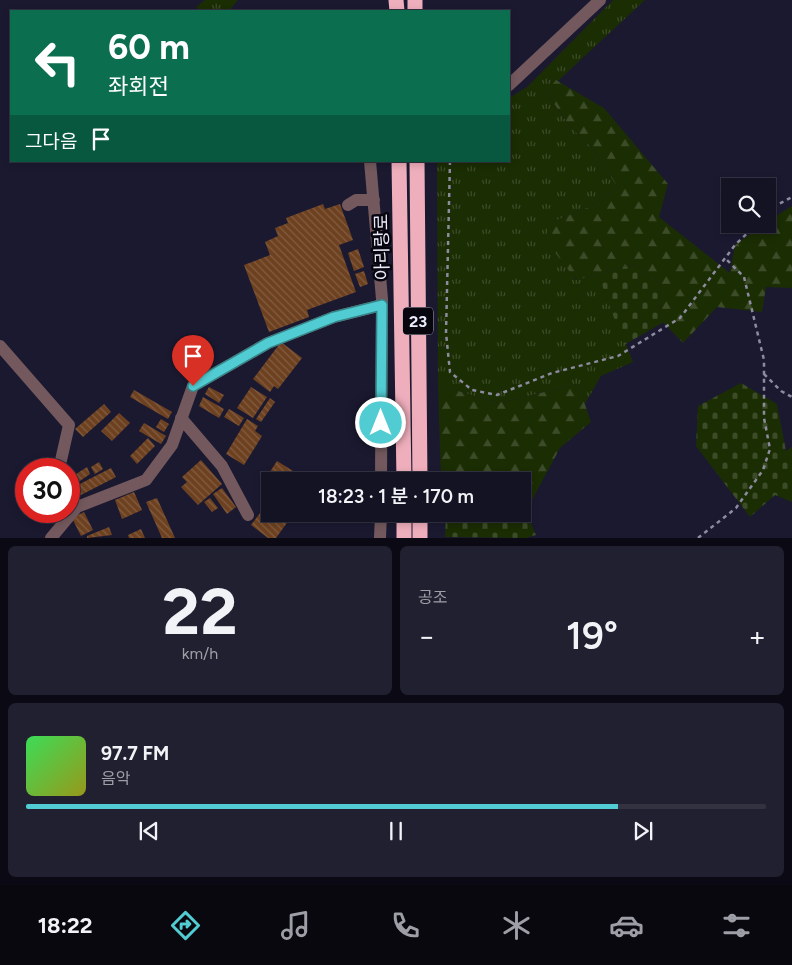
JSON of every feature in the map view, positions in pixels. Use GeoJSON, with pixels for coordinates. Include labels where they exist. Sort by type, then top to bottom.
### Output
{"type":"FeatureCollection","features":[{"type":"Feature","properties":{"kind":"highway","name":"아리랑로"},"geometry":{"type":"LineString","coordinates":[[399,162],[404,472]]}},
{"type":"Feature","properties":{"kind":"highway","name":"아리랑로"},"geometry":{"type":"LineString","coordinates":[[417,162],[420,472]]}},
{"type":"Feature","properties":{"kind":"highway"},"geometry":{"type":"LineString","coordinates":[[404,522],[404,538]]}},
{"type":"Feature","properties":{"kind":"highway"},"geometry":{"type":"LineString","coordinates":[[420,522],[420,538]]}},
{"type":"Feature","properties":{"kind":"street"},"geometry":{"type":"LineString","coordinates":[[510,84],[600,0]]}},
{"type":"Feature","properties":{"kind":"street"},"geometry":{"type":"LineString","coordinates":[[370,162],[382,305],[381,472]]}},
{"type":"Feature","properties":{"kind":"street"},"geometry":{"type":"LineString","coordinates":[[348,205],[356,200],[374,200]]}},
{"type":"Feature","properties":{"kind":"street"},"geometry":{"type":"LineString","coordinates":[[80,506],[146,480],[172,445],[193,386],[268,343],[334,317],[382,305]]}},
{"type":"Feature","properties":{"kind":"street"},"geometry":{"type":"LineString","coordinates":[[0,346],[69,425],[62,458]]}},
{"type":"Feature","properties":{"kind":"street"},"geometry":{"type":"LineString","coordinates":[[181,418],[222,466],[248,515]]}},
{"type":"Feature","properties":{"kind":"street"},"geometry":{"type":"LineString","coordinates":[[380,522],[380,538]]}},
{"type":"Feature","properties":{"kind":"street"},"geometry":{"type":"LineString","coordinates":[[51,538],[64,523]]}},
{"type":"Feature","properties":{"kind":"path"},"geometry":{"type":"LineString","coordinates":[[450,162],[446,333],[450,372],[472,390],[497,395],[552,373],[618,356],[680,318],[725,258],[749,233]]}},
{"type":"Feature","properties":{"kind":"path"},"geometry":{"type":"LineString","coordinates":[[776,206],[792,197]]}},
{"type":"Feature","properties":{"kind":"path"},"geometry":{"type":"LineString","coordinates":[[698,538],[736,508],[763,470],[770,449],[764,418],[764,360],[744,277],[725,258]]}},
{"type":"Feature","properties":{"kind":"path"},"geometry":{"type":"LineString","coordinates":[[764,374],[781,391],[792,397]]}},
{"type":"Feature","properties":{"kind":"green space"},"geometry":{"type":"Polygon","coordinates":[[[205,0],[238,0],[230,10],[200,10],[196,7],[205,0]]]}},
{"type":"Feature","properties":{"kind":"green space"},"geometry":{"type":"Polygon","coordinates":[[[613,0],[645,0],[546,92],[569,125],[593,149],[618,188],[587,208],[552,222],[575,280],[598,274],[633,362],[601,376],[585,404],[578,384],[498,403],[438,385],[437,162],[510,162],[510,97],[527,87],[613,0]]]}},
{"type":"Feature","properties":{"kind":"green space"},"geometry":{"type":"Polygon","coordinates":[[[556,80],[604,108],[668,184],[659,217],[730,273],[735,245],[752,233],[776,233],[776,216],[792,206],[792,288],[766,287],[762,312],[717,307],[683,343],[659,318],[661,285],[635,264],[576,280],[545,239],[552,222],[587,208],[618,188],[593,149],[569,125],[546,92],[556,80]]]}},
{"type":"Feature","properties":{"kind":"green space"},"geometry":{"type":"Polygon","coordinates":[[[635,264],[661,285],[659,317],[664,322],[624,345],[598,274],[635,264]]]}},
{"type":"Feature","properties":{"kind":"green space"},"geometry":{"type":"Polygon","coordinates":[[[741,383],[777,404],[786,451],[792,447],[792,502],[775,495],[750,517],[696,446],[698,406],[741,383]]]}},
{"type":"Feature","properties":{"kind":"green space"},"geometry":{"type":"Polygon","coordinates":[[[578,384],[591,422],[560,448],[532,500],[531,472],[441,472],[438,385],[498,403],[578,384]]]}},
{"type":"Feature","properties":{"kind":"green space"},"geometry":{"type":"Polygon","coordinates":[[[446,522],[530,522],[536,535],[526,538],[445,537],[446,522]]]}},
{"type":"Feature","properties":{"kind":"building"},"geometry":{"type":"Polygon","coordinates":[[[323,204],[325,209],[340,204],[353,240],[339,245],[356,292],[307,310],[309,317],[269,332],[244,265],[270,255],[265,242],[278,236],[275,228],[288,223],[286,218],[323,204]]]}},
{"type":"Feature","properties":{"kind":"building"},"geometry":{"type":"Polygon","coordinates":[[[358,249],[364,267],[354,271],[348,253],[358,249]]]}},
{"type":"Feature","properties":{"kind":"building"},"geometry":{"type":"Polygon","coordinates":[[[364,271],[368,284],[360,287],[355,274],[364,271]]]}},
{"type":"Feature","properties":{"kind":"building"},"geometry":{"type":"Polygon","coordinates":[[[281,342],[302,358],[278,389],[274,386],[270,392],[253,379],[281,342]]]}},
{"type":"Feature","properties":{"kind":"building"},"geometry":{"type":"Polygon","coordinates":[[[209,387],[224,395],[219,403],[205,394],[209,387]]]}},
{"type":"Feature","properties":{"kind":"building"},"geometry":{"type":"Polygon","coordinates":[[[251,387],[267,397],[253,418],[237,408],[251,387]]]}},
{"type":"Feature","properties":{"kind":"building"},"geometry":{"type":"Polygon","coordinates":[[[134,390],[172,412],[168,419],[130,397],[134,390]]]}},
{"type":"Feature","properties":{"kind":"building"},"geometry":{"type":"Polygon","coordinates":[[[203,397],[224,409],[219,418],[199,406],[203,397]]]}},
{"type":"Feature","properties":{"kind":"building"},"geometry":{"type":"Polygon","coordinates":[[[270,398],[275,402],[261,422],[256,419],[270,398]]]}},
{"type":"Feature","properties":{"kind":"building"},"geometry":{"type":"Polygon","coordinates":[[[104,404],[111,412],[83,437],[75,429],[104,404]]]}},
{"type":"Feature","properties":{"kind":"building"},"geometry":{"type":"Polygon","coordinates":[[[229,409],[244,418],[239,426],[224,417],[229,409]]]}},
{"type":"Feature","properties":{"kind":"building"},"geometry":{"type":"Polygon","coordinates":[[[119,413],[130,423],[112,441],[101,431],[119,413]]]}},
{"type":"Feature","properties":{"kind":"building"},"geometry":{"type":"Polygon","coordinates":[[[161,419],[169,424],[164,432],[156,427],[161,419]]]}},
{"type":"Feature","properties":{"kind":"building"},"geometry":{"type":"Polygon","coordinates":[[[247,419],[258,426],[255,431],[262,436],[244,465],[226,454],[247,419]]]}},
{"type":"Feature","properties":{"kind":"building"},"geometry":{"type":"Polygon","coordinates":[[[144,423],[166,436],[161,444],[139,431],[144,423]]]}},
{"type":"Feature","properties":{"kind":"building"},"geometry":{"type":"Polygon","coordinates":[[[148,438],[155,446],[137,464],[130,456],[148,438]]]}},
{"type":"Feature","properties":{"kind":"building"},"geometry":{"type":"Polygon","coordinates":[[[201,460],[222,484],[198,505],[181,487],[187,482],[182,477],[201,460]]]}},
{"type":"Feature","properties":{"kind":"building"},"geometry":{"type":"Polygon","coordinates":[[[277,461],[295,472],[270,472],[277,461]]]}},
{"type":"Feature","properties":{"kind":"building"},"geometry":{"type":"Polygon","coordinates":[[[99,462],[103,469],[95,474],[91,467],[99,462]]]}},
{"type":"Feature","properties":{"kind":"building"},"geometry":{"type":"Polygon","coordinates":[[[87,467],[90,474],[80,481],[80,472],[87,467]]]}},
{"type":"Feature","properties":{"kind":"building"},"geometry":{"type":"Polygon","coordinates":[[[111,468],[116,477],[80,495],[80,484],[111,468]]]}},
{"type":"Feature","properties":{"kind":"building"},"geometry":{"type":"Polygon","coordinates":[[[222,488],[236,507],[227,514],[213,494],[222,488]]]}},
{"type":"Feature","properties":{"kind":"building"},"geometry":{"type":"Polygon","coordinates":[[[134,492],[142,510],[122,519],[115,500],[134,492]]]}},
{"type":"Feature","properties":{"kind":"building"},"geometry":{"type":"Polygon","coordinates":[[[157,498],[175,538],[162,538],[146,502],[157,498]]]}},
{"type":"Feature","properties":{"kind":"building"},"geometry":{"type":"Polygon","coordinates":[[[210,498],[218,508],[212,512],[204,502],[210,498]]]}},
{"type":"Feature","properties":{"kind":"building"},"geometry":{"type":"Polygon","coordinates":[[[84,512],[93,530],[81,536],[74,523],[80,523],[80,514],[84,512]]]}},
{"type":"Feature","properties":{"kind":"building"},"geometry":{"type":"Polygon","coordinates":[[[261,512],[261,522],[288,522],[276,538],[268,538],[251,525],[261,512]]]}},
{"type":"Feature","properties":{"kind":"building"},"geometry":{"type":"Polygon","coordinates":[[[109,527],[112,535],[87,538],[87,536],[109,527]]]}},
{"type":"Feature","properties":{"kind":"building"},"geometry":{"type":"Polygon","coordinates":[[[141,529],[145,538],[129,538],[128,535],[141,529]]]}},
{"type":"Feature","properties":{"kind":"route"},"geometry":{"type":"LineString","coordinates":[[193,386],[268,343],[334,317],[382,305],[381,423]]}}]}
